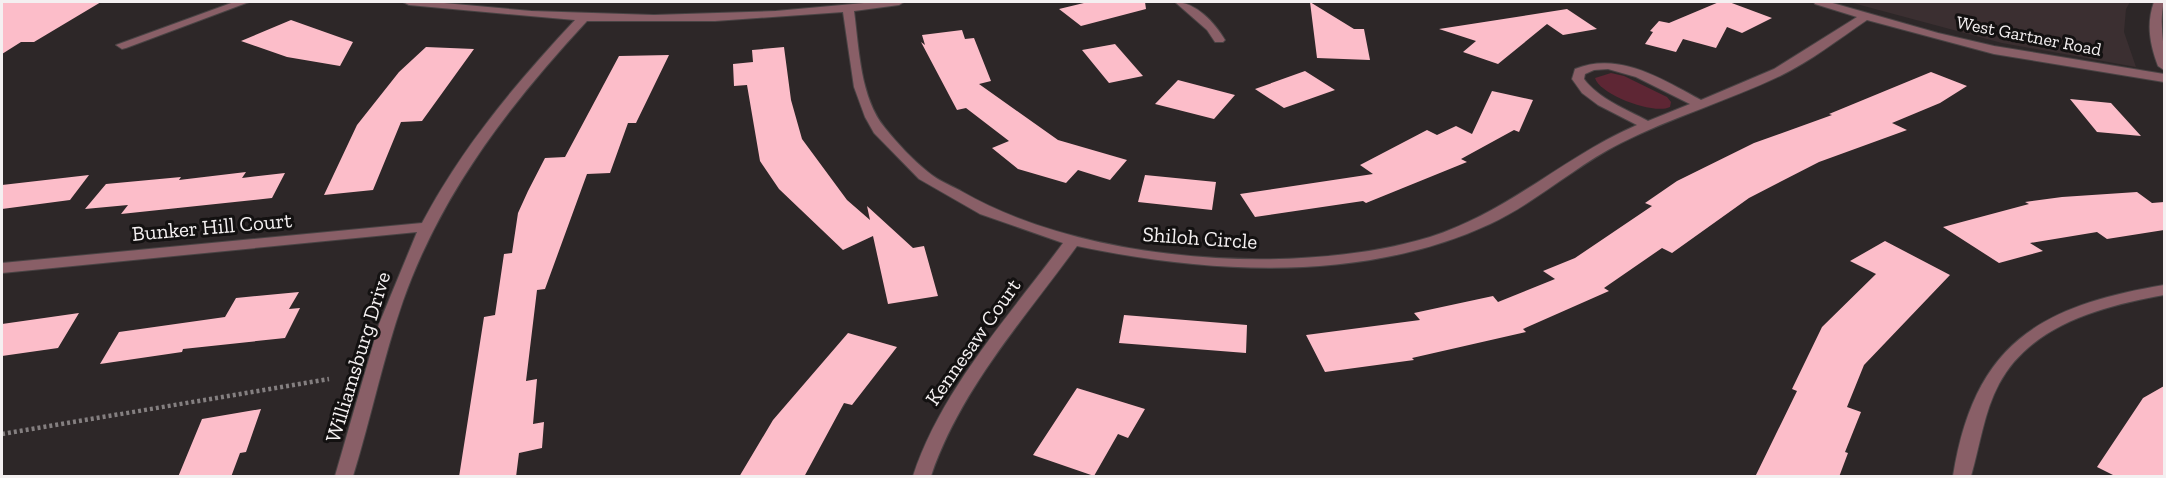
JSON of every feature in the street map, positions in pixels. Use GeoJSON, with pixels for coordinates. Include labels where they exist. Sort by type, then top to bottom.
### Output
{"type":"FeatureCollection","features":[{"type":"Feature","properties":{"kind":"street"},"geometry":{"type":"LineString","coordinates":[[122,45],[243,2]]}},
{"type":"Feature","properties":{"kind":"street"},"geometry":{"type":"LineString","coordinates":[[409,2],[485,12],[583,18],[712,17],[848,8],[899,2]]}},
{"type":"Feature","properties":{"kind":"street"},"geometry":{"type":"LineString","coordinates":[[1180,2],[1212,28],[1219,40]]}},
{"type":"Feature","properties":{"kind":"street","name":"West Gartner Road"},"geometry":{"type":"LineString","coordinates":[[1819,2],[1994,50],[2164,78]]}},
{"type":"Feature","properties":{"kind":"street"},"geometry":{"type":"LineString","coordinates":[[2159,2],[2156,11],[2155,38],[2164,66]]}},
{"type":"Feature","properties":{"kind":"street","name":"Shiloh Circle"},"geometry":{"type":"LineString","coordinates":[[848,8],[866,108],[879,130],[902,157],[932,181],[965,200],[1022,225],[1121,252],[1203,262],[1278,264],[1374,254],[1429,242],[1479,224],[1512,206],[1569,167],[1614,141],[1781,71],[1865,16]]}},
{"type":"Feature","properties":{"kind":"street","name":"Williamsburg Drive"},"geometry":{"type":"LineString","coordinates":[[344,477],[387,324],[426,228],[459,168],[492,121],[515,92],[583,18]]}},
{"type":"Feature","properties":{"kind":"street"},"geometry":{"type":"LineString","coordinates":[[1648,126],[1586,90],[1578,80],[1579,72],[1587,67],[1596,66],[1630,70],[1700,105]]}},
{"type":"Feature","properties":{"kind":"street","name":"Bunker Hill Court"},"geometry":{"type":"LineString","coordinates":[[2,268],[426,228]]}},
{"type":"Feature","properties":{"kind":"street","name":"Kennesaw Court"},"geometry":{"type":"LineString","coordinates":[[922,477],[930,451],[961,393],[1073,240]]}},
{"type":"Feature","properties":{"kind":"street"},"geometry":{"type":"LineString","coordinates":[[1962,477],[1977,414],[1992,380],[2020,346],[2061,320],[2094,307],[2164,290]]}},
{"type":"Feature","properties":{"kind":"path"},"geometry":{"type":"LineString","coordinates":[[2,434],[329,379]]}},
{"type":"Feature","properties":{"kind":"shaded area"},"geometry":{"type":"Polygon","coordinates":[[[1849,2],[2130,2],[2126,9],[2124,32],[2136,67],[2002,43],[1849,2]]]}},
{"type":"Feature","properties":{"kind":"shaded area"},"geometry":{"type":"Polygon","coordinates":[[[1611,73],[1624,76],[1667,97],[1671,102],[1670,107],[1662,109],[1641,106],[1617,97],[1607,91],[1595,78],[1611,73]]]}},
{"type":"Feature","properties":{"kind":"building"},"geometry":{"type":"Polygon","coordinates":[[[2,2],[101,2],[34,42],[21,42],[2,54],[2,2]]]}},
{"type":"Feature","properties":{"kind":"building"},"geometry":{"type":"Polygon","coordinates":[[[1088,2],[1145,2],[1146,9],[1081,26],[1059,9],[1088,2]]]}},
{"type":"Feature","properties":{"kind":"building"},"geometry":{"type":"Polygon","coordinates":[[[1310,2],[1354,29],[1364,29],[1370,60],[1317,58],[1310,2]]]}},
{"type":"Feature","properties":{"kind":"building"},"geometry":{"type":"Polygon","coordinates":[[[1719,2],[1729,2],[1772,18],[1742,33],[1727,27],[1716,48],[1683,39],[1676,52],[1645,44],[1653,32],[1650,31],[1659,21],[1669,23],[1719,2]]]}},
{"type":"Feature","properties":{"kind":"building"},"geometry":{"type":"Polygon","coordinates":[[[1567,9],[1597,29],[1563,35],[1547,24],[1498,64],[1463,52],[1476,41],[1439,29],[1567,9]]]}},
{"type":"Feature","properties":{"kind":"building"},"geometry":{"type":"Polygon","coordinates":[[[291,20],[353,42],[340,66],[287,57],[241,41],[291,20]]]}},
{"type":"Feature","properties":{"kind":"building"},"geometry":{"type":"Polygon","coordinates":[[[962,30],[965,39],[974,38],[991,81],[979,84],[1058,140],[1127,160],[1110,180],[1078,170],[1066,183],[1018,169],[992,148],[1009,141],[966,108],[957,110],[921,42],[925,45],[922,35],[962,30]]]}},
{"type":"Feature","properties":{"kind":"building"},"geometry":{"type":"Polygon","coordinates":[[[1115,44],[1143,76],[1109,83],[1082,50],[1115,44]]]}},
{"type":"Feature","properties":{"kind":"building"},"geometry":{"type":"Polygon","coordinates":[[[426,47],[474,49],[422,121],[401,122],[373,190],[324,195],[357,125],[399,72],[426,47]]]}},
{"type":"Feature","properties":{"kind":"building"},"geometry":{"type":"Polygon","coordinates":[[[784,47],[791,100],[802,139],[847,200],[870,220],[867,206],[913,248],[924,246],[938,296],[888,304],[873,236],[843,250],[779,189],[760,161],[747,85],[734,86],[733,64],[753,62],[752,50],[784,47]]]}},
{"type":"Feature","properties":{"kind":"building"},"geometry":{"type":"Polygon","coordinates":[[[669,55],[636,123],[628,123],[610,173],[587,174],[545,289],[537,290],[526,381],[537,379],[533,424],[544,422],[542,448],[519,453],[516,477],[459,477],[484,317],[495,315],[504,254],[512,253],[518,213],[528,191],[545,158],[565,157],[619,56],[669,55]]]}},
{"type":"Feature","properties":{"kind":"building"},"geometry":{"type":"Polygon","coordinates":[[[1305,71],[1335,90],[1284,108],[1255,89],[1305,71]]]}},
{"type":"Feature","properties":{"kind":"building"},"geometry":{"type":"Polygon","coordinates":[[[1931,72],[1967,86],[1940,103],[1892,123],[1907,130],[1819,162],[1749,198],[1672,253],[1662,248],[1604,288],[1609,291],[1523,329],[1526,332],[1412,358],[1414,360],[1325,372],[1306,335],[1420,320],[1414,313],[1493,296],[1498,302],[1555,279],[1543,271],[1575,258],[1652,206],[1645,203],[1677,181],[1754,143],[1832,115],[1829,114],[1931,72]]]}},
{"type":"Feature","properties":{"kind":"building"},"geometry":{"type":"Polygon","coordinates":[[[1178,80],[1235,95],[1214,119],[1155,104],[1178,80]]]}},
{"type":"Feature","properties":{"kind":"building"},"geometry":{"type":"Polygon","coordinates":[[[1492,91],[1533,100],[1519,132],[1514,130],[1461,159],[1467,162],[1366,203],[1363,201],[1255,217],[1240,194],[1373,174],[1360,165],[1427,130],[1437,135],[1456,126],[1472,134],[1492,91]]]}},
{"type":"Feature","properties":{"kind":"building"},"geometry":{"type":"Polygon","coordinates":[[[2070,99],[2111,103],[2141,136],[2097,132],[2070,99]]]}},
{"type":"Feature","properties":{"kind":"building"},"geometry":{"type":"Polygon","coordinates":[[[246,172],[242,178],[285,173],[272,198],[121,214],[128,205],[85,209],[106,184],[181,177],[179,180],[246,172]]]}},
{"type":"Feature","properties":{"kind":"building"},"geometry":{"type":"Polygon","coordinates":[[[89,175],[70,200],[2,209],[2,185],[89,175]]]}},
{"type":"Feature","properties":{"kind":"building"},"geometry":{"type":"Polygon","coordinates":[[[1145,175],[1216,182],[1212,210],[1138,202],[1145,175]]]}},
{"type":"Feature","properties":{"kind":"building"},"geometry":{"type":"Polygon","coordinates":[[[2137,192],[2152,203],[2164,202],[2164,230],[2107,239],[2097,232],[2030,243],[2043,251],[1999,263],[1943,227],[2029,204],[2025,202],[2137,192]]]}},
{"type":"Feature","properties":{"kind":"building"},"geometry":{"type":"Polygon","coordinates":[[[1885,241],[1950,275],[1864,365],[1847,407],[1861,412],[1845,452],[1848,453],[1839,477],[1755,477],[1797,391],[1792,389],[1822,327],[1876,274],[1850,261],[1885,241]]]}},
{"type":"Feature","properties":{"kind":"building"},"geometry":{"type":"Polygon","coordinates":[[[299,292],[289,309],[300,308],[285,338],[183,349],[182,352],[100,364],[119,332],[225,317],[236,298],[299,292]]]}},
{"type":"Feature","properties":{"kind":"building"},"geometry":{"type":"Polygon","coordinates":[[[79,313],[58,348],[2,356],[2,324],[79,313]]]}},
{"type":"Feature","properties":{"kind":"building"},"geometry":{"type":"Polygon","coordinates":[[[1124,315],[1247,325],[1246,353],[1119,343],[1124,315]]]}},
{"type":"Feature","properties":{"kind":"building"},"geometry":{"type":"Polygon","coordinates":[[[848,333],[897,347],[852,405],[844,403],[804,477],[739,477],[773,420],[848,333]]]}},
{"type":"Feature","properties":{"kind":"building"},"geometry":{"type":"Polygon","coordinates":[[[2164,386],[2164,477],[2117,477],[2097,467],[2143,398],[2164,386]]]}},
{"type":"Feature","properties":{"kind":"building"},"geometry":{"type":"Polygon","coordinates":[[[1077,388],[1145,409],[1128,438],[1118,434],[1094,476],[1033,455],[1077,388]]]}},
{"type":"Feature","properties":{"kind":"building"},"geometry":{"type":"Polygon","coordinates":[[[261,409],[246,452],[240,453],[231,477],[178,477],[202,419],[261,409]]]}}]}
